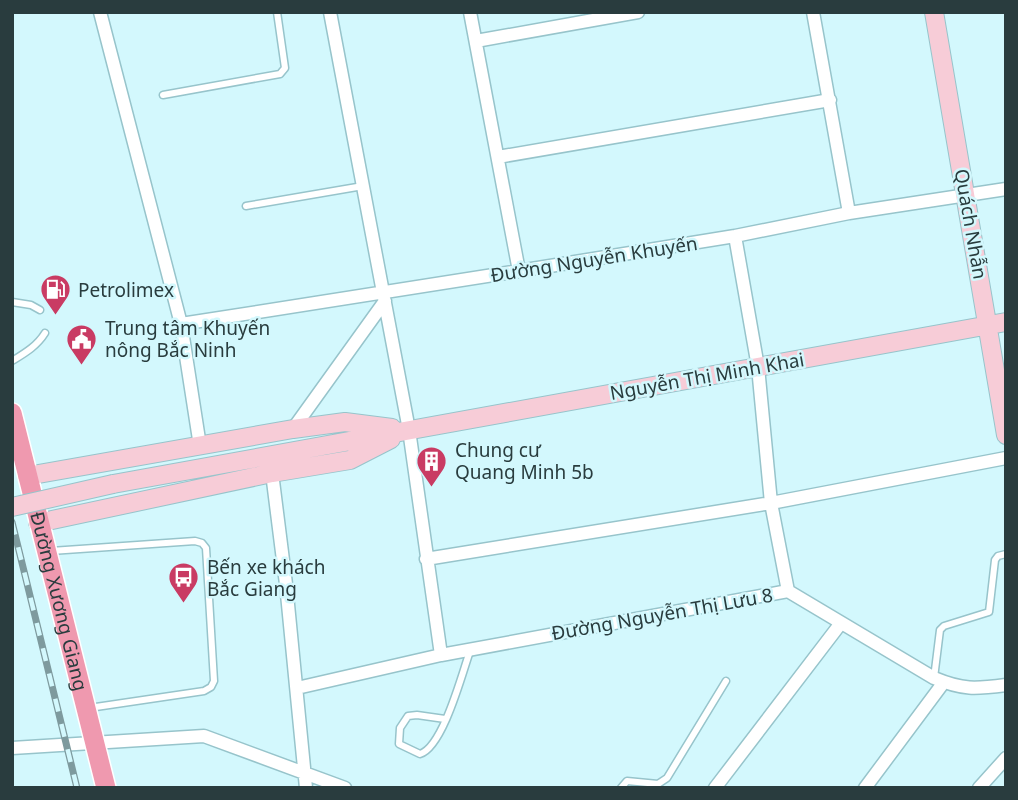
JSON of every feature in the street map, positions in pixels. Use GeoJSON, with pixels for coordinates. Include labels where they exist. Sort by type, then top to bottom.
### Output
{"type":"FeatureCollection","features":[{"type":"Feature","properties":{"kind":"main road","name":"Quách Nhẫn"},"geometry":{"type":"LineString","coordinates":[[934,12],[967,196],[997,324],[1006,435]]}},
{"type":"Feature","properties":{"kind":"main road","name":"Nguyễn Thị Minh Khai"},"geometry":{"type":"LineString","coordinates":[[12,507],[113,484],[997,324]]}},
{"type":"Feature","properties":{"kind":"main road","name":"Đường Xương Giang"},"geometry":{"type":"LineString","coordinates":[[12,413],[106,788]]}},
{"type":"Feature","properties":{"kind":"main road"},"geometry":{"type":"LineString","coordinates":[[27,476],[345,422],[409,430]]}},
{"type":"Feature","properties":{"kind":"main road"},"geometry":{"type":"LineString","coordinates":[[38,523],[350,460],[409,430]]}},
{"type":"Feature","properties":{"kind":"street"},"geometry":{"type":"LineString","coordinates":[[100,12],[181,324],[200,446]]}},
{"type":"Feature","properties":{"kind":"street"},"geometry":{"type":"LineString","coordinates":[[330,12],[409,430],[441,655]]}},
{"type":"Feature","properties":{"kind":"street"},"geometry":{"type":"LineString","coordinates":[[470,12],[519,271]]}},
{"type":"Feature","properties":{"kind":"street"},"geometry":{"type":"LineString","coordinates":[[476,41],[638,12]]}},
{"type":"Feature","properties":{"kind":"street"},"geometry":{"type":"LineString","coordinates":[[813,12],[849,213]]}},
{"type":"Feature","properties":{"kind":"street"},"geometry":{"type":"LineString","coordinates":[[498,157],[830,100]]}},
{"type":"Feature","properties":{"kind":"street","name":"Đường Nguyễn Khuyến"},"geometry":{"type":"LineString","coordinates":[[181,324],[384,297],[519,271],[735,236],[849,213],[1006,189]]}},
{"type":"Feature","properties":{"kind":"street"},"geometry":{"type":"LineString","coordinates":[[735,236],[758,367],[771,503],[788,591]]}},
{"type":"Feature","properties":{"kind":"street"},"geometry":{"type":"LineString","coordinates":[[293,429],[384,297]]}},
{"type":"Feature","properties":{"kind":"street"},"geometry":{"type":"LineString","coordinates":[[426,559],[771,503],[1006,457]]}},
{"type":"Feature","properties":{"kind":"street"},"geometry":{"type":"LineString","coordinates":[[272,474],[306,788]]}},
{"type":"Feature","properties":{"kind":"street","name":"Đường Nguyễn Thị Lưu 8"},"geometry":{"type":"LineString","coordinates":[[297,688],[471,649],[788,591],[955,687],[978,689],[1006,685]]}},
{"type":"Feature","properties":{"kind":"street"},"geometry":{"type":"LineString","coordinates":[[715,788],[841,623]]}},
{"type":"Feature","properties":{"kind":"street"},"geometry":{"type":"LineString","coordinates":[[865,788],[939,680]]}},
{"type":"Feature","properties":{"kind":"street"},"geometry":{"type":"LineString","coordinates":[[12,748],[204,736],[345,788]]}},
{"type":"Feature","properties":{"kind":"street"},"geometry":{"type":"LineString","coordinates":[[979,788],[1006,758]]}},
{"type":"Feature","properties":{"kind":"lane"},"geometry":{"type":"LineString","coordinates":[[163,95],[280,74],[285,68],[277,12]]}},
{"type":"Feature","properties":{"kind":"lane"},"geometry":{"type":"LineString","coordinates":[[246,206],[363,186]]}},
{"type":"Feature","properties":{"kind":"lane"},"geometry":{"type":"LineString","coordinates":[[12,302],[31,305],[40,310]]}},
{"type":"Feature","properties":{"kind":"lane"},"geometry":{"type":"LineString","coordinates":[[12,361],[31,349],[45,333]]}},
{"type":"Feature","properties":{"kind":"lane"},"geometry":{"type":"LineString","coordinates":[[45,552],[195,541],[201,542],[206,548],[214,681],[211,687],[204,691],[87,708]]}},
{"type":"Feature","properties":{"kind":"lane"},"geometry":{"type":"LineString","coordinates":[[939,680],[940,630],[944,626],[989,612],[995,560],[1006,554]]}},
{"type":"Feature","properties":{"kind":"lane"},"geometry":{"type":"LineString","coordinates":[[445,719],[417,715],[406,717],[400,728],[399,744],[413,752],[424,753],[435,741],[445,719],[471,649]]}},
{"type":"Feature","properties":{"kind":"lane"},"geometry":{"type":"LineString","coordinates":[[621,788],[627,780],[658,784],[667,778],[726,681]]}},
{"type":"Feature","properties":{"kind":"railway"},"geometry":{"type":"LineString","coordinates":[[12,522],[77,788]]}},
{"type":"Feature","properties":{"kind":"place","name":"Petrolimex"},"geometry":{"type":"Point","coordinates":[55,317]}},
{"type":"Feature","properties":{"kind":"place","name":"Trung tâm Khuyến nông Bắc Ninh"},"geometry":{"type":"Point","coordinates":[82,366]}},
{"type":"Feature","properties":{"kind":"place","name":"Chung cư Quang Minh 5b"},"geometry":{"type":"Point","coordinates":[432,488]}},
{"type":"Feature","properties":{"kind":"place","name":"Bến xe khách Bắc Giang"},"geometry":{"type":"Point","coordinates":[184,605]}}]}
